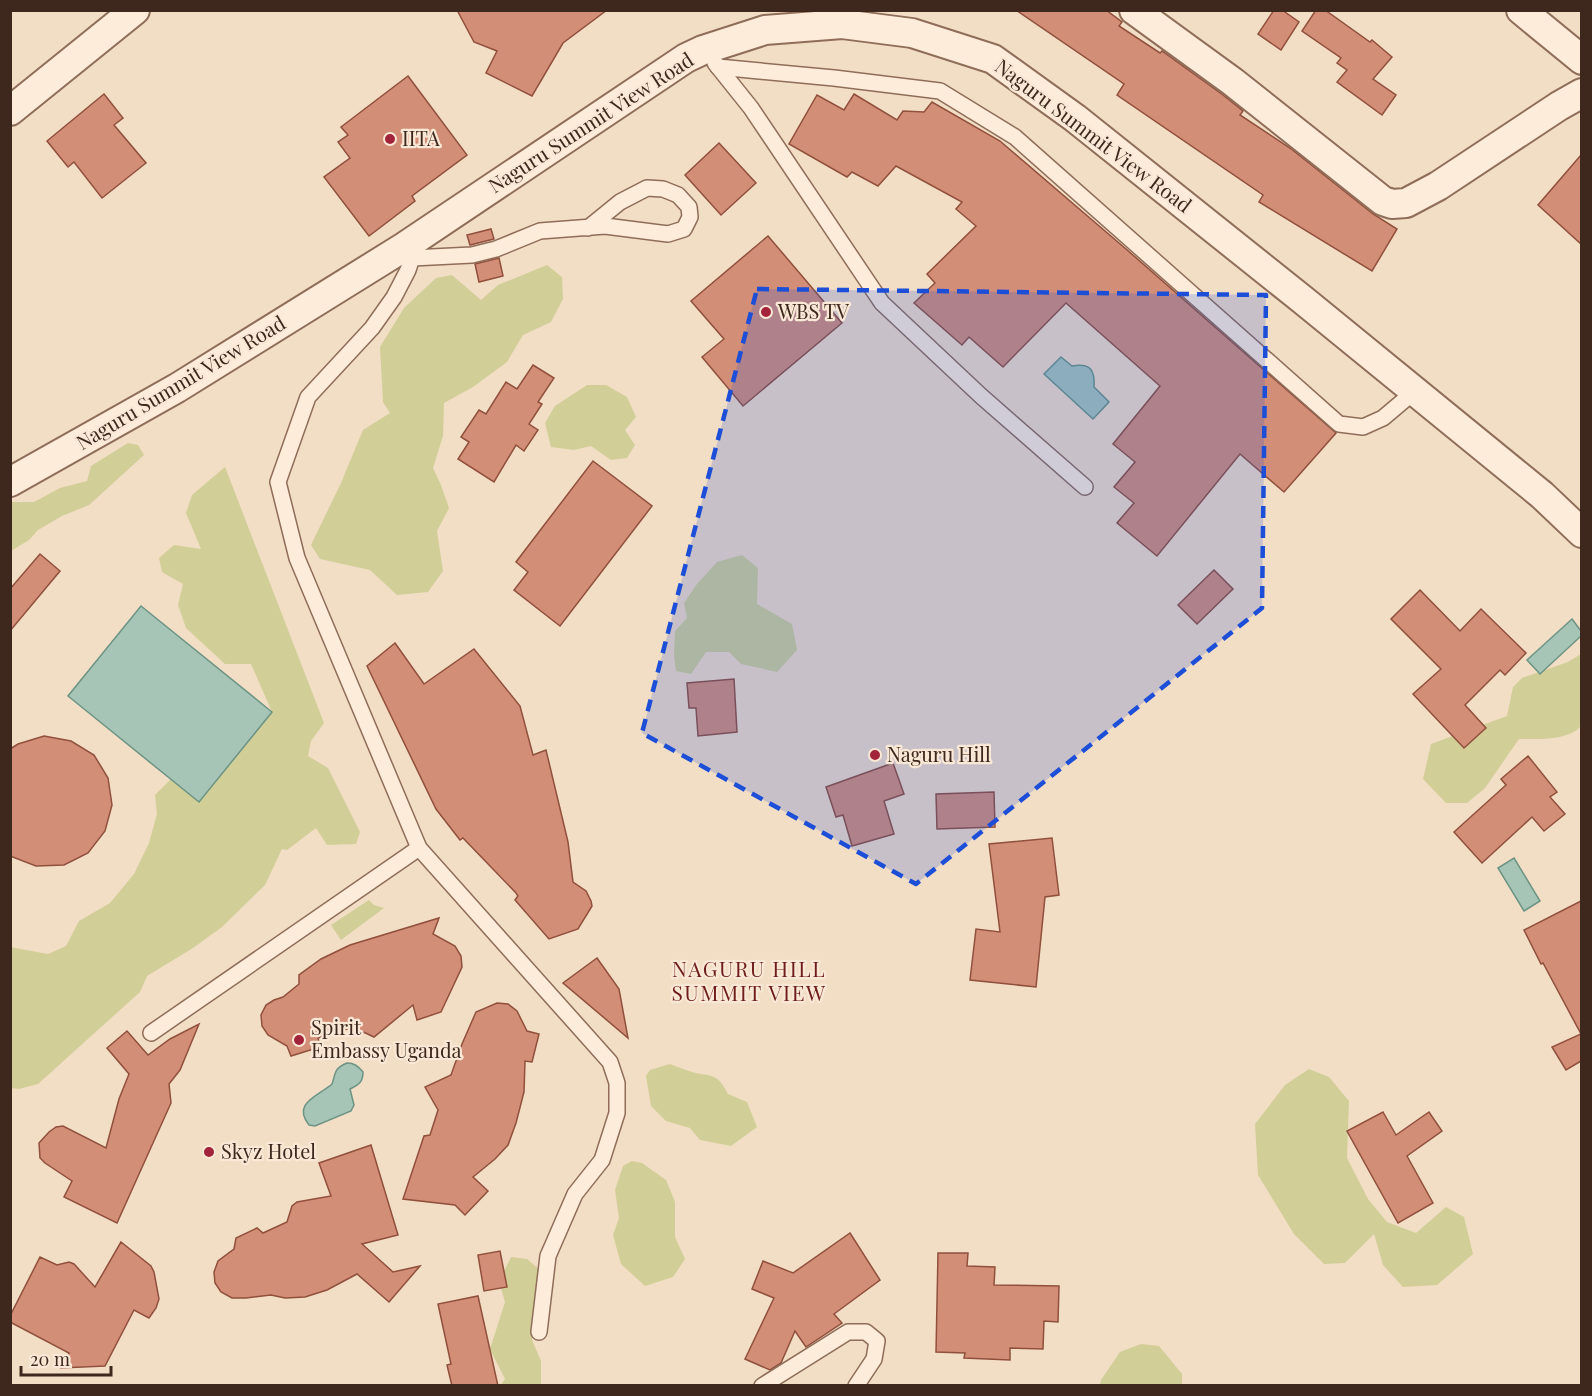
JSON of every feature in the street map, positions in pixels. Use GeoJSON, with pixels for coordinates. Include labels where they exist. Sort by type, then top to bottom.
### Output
{"type":"FeatureCollection","features":[{"type":"Feature","properties":{"kind":"street"},"geometry":{"type":"LineString","coordinates":[[10,111],[135,10]]}},
{"type":"Feature","properties":{"kind":"street"},"geometry":{"type":"LineString","coordinates":[[1134,10],[1233,82],[1383,201],[1392,204],[1406,202],[1438,186],[1581,93]]}},
{"type":"Feature","properties":{"kind":"street"},"geometry":{"type":"LineString","coordinates":[[1521,10],[1581,60]]}},
{"type":"Feature","properties":{"kind":"street","name":"Naguru Summit View Road"},"geometry":{"type":"LineString","coordinates":[[10,482],[177,388],[408,253],[686,58],[711,58],[765,30],[842,24],[912,33],[993,59],[1084,125],[1303,300],[1542,495],[1581,533]]}},
{"type":"Feature","properties":{"kind":"lane"},"geometry":{"type":"LineString","coordinates":[[711,58],[834,78],[940,90],[1015,137],[1339,424],[1363,427],[1383,418],[1415,391]]}},
{"type":"Feature","properties":{"kind":"lane"},"geometry":{"type":"LineString","coordinates":[[711,58],[751,108],[882,303],[981,396],[1085,487]]}},
{"type":"Feature","properties":{"kind":"lane"},"geometry":{"type":"LineString","coordinates":[[539,1332],[548,1256],[575,1194],[602,1160],[617,1113],[617,1083],[610,1062],[419,848],[297,558],[278,482],[308,397],[372,328],[394,297],[408,270],[408,253],[472,255],[496,249],[540,231],[588,228],[605,226],[668,234],[684,229],[690,217],[689,207],[678,195],[663,189],[647,188],[620,202],[588,228]]}},
{"type":"Feature","properties":{"kind":"lane"},"geometry":{"type":"LineString","coordinates":[[152,1033],[419,848]]}},
{"type":"Feature","properties":{"kind":"lane"},"geometry":{"type":"LineString","coordinates":[[762,1386],[848,1332],[866,1332],[877,1341],[874,1359],[856,1386]]}},
{"type":"Feature","properties":{"kind":"highlighted area"},"geometry":{"type":"Polygon","coordinates":[[[757,289],[1266,295],[1262,608],[916,884],[642,733],[757,289]]]}},
{"type":"Feature","properties":{"kind":"shaded area"},"geometry":{"type":"Polygon","coordinates":[[[547,265],[562,277],[563,299],[551,322],[523,335],[507,362],[473,387],[444,403],[443,436],[433,468],[449,508],[437,531],[443,571],[428,592],[397,595],[370,570],[320,559],[311,545],[363,430],[390,413],[383,402],[380,347],[404,308],[436,278],[452,275],[481,300],[498,285],[547,265]]]}},
{"type":"Feature","properties":{"kind":"shaded area"},"geometry":{"type":"Polygon","coordinates":[[[1061,357],[1072,366],[1088,367],[1094,376],[1094,387],[1109,402],[1093,419],[1044,374],[1061,357]]]}},
{"type":"Feature","properties":{"kind":"shaded area"},"geometry":{"type":"Polygon","coordinates":[[[587,385],[606,385],[627,397],[636,417],[625,430],[635,445],[627,458],[611,460],[591,446],[574,450],[551,447],[545,423],[555,406],[587,385]]]}},
{"type":"Feature","properties":{"kind":"shaded area"},"geometry":{"type":"Polygon","coordinates":[[[128,443],[138,445],[144,455],[89,505],[62,516],[38,530],[29,540],[11,551],[11,502],[34,502],[60,488],[87,481],[91,466],[128,443]]]}},
{"type":"Feature","properties":{"kind":"shaded area"},"geometry":{"type":"Polygon","coordinates":[[[225,467],[324,723],[311,741],[308,756],[328,768],[360,832],[356,844],[327,845],[316,828],[287,850],[282,849],[265,885],[222,927],[147,976],[140,992],[38,1084],[19,1089],[11,1088],[10,947],[48,954],[66,946],[79,921],[110,903],[134,874],[149,843],[157,814],[155,795],[171,779],[199,802],[272,712],[251,664],[225,664],[186,628],[178,605],[183,584],[162,572],[159,558],[174,545],[201,549],[186,513],[192,495],[225,467]]]}},
{"type":"Feature","properties":{"kind":"shaded area"},"geometry":{"type":"Polygon","coordinates":[[[742,555],[758,568],[757,604],[792,624],[797,650],[777,672],[741,664],[729,652],[706,652],[691,674],[676,671],[675,631],[687,618],[684,603],[717,562],[742,555]]]}},
{"type":"Feature","properties":{"kind":"shaded area"},"geometry":{"type":"Polygon","coordinates":[[[141,606],[272,712],[199,802],[68,696],[141,606]]]}},
{"type":"Feature","properties":{"kind":"shaded area"},"geometry":{"type":"Polygon","coordinates":[[[1572,619],[1581,631],[1581,636],[1540,674],[1527,660],[1572,619]]]}},
{"type":"Feature","properties":{"kind":"shaded area"},"geometry":{"type":"Polygon","coordinates":[[[1581,654],[1581,726],[1575,731],[1561,737],[1519,739],[1485,788],[1467,803],[1446,803],[1423,779],[1431,744],[1507,716],[1513,687],[1522,678],[1568,662],[1581,654]]]}},
{"type":"Feature","properties":{"kind":"shaded area"},"geometry":{"type":"Polygon","coordinates":[[[1514,858],[1540,901],[1524,911],[1498,868],[1514,858]]]}},
{"type":"Feature","properties":{"kind":"shaded area"},"geometry":{"type":"Polygon","coordinates":[[[369,900],[374,905],[384,908],[341,940],[331,925],[369,900]]]}},
{"type":"Feature","properties":{"kind":"shaded area"},"geometry":{"type":"Polygon","coordinates":[[[347,1063],[356,1065],[363,1072],[360,1083],[350,1089],[354,1105],[351,1111],[315,1126],[309,1125],[303,1111],[308,1101],[332,1084],[337,1069],[347,1063]]]}},
{"type":"Feature","properties":{"kind":"shaded area"},"geometry":{"type":"Polygon","coordinates":[[[670,1064],[716,1078],[728,1094],[747,1102],[757,1127],[731,1146],[700,1140],[690,1128],[666,1121],[651,1106],[646,1076],[650,1070],[670,1064]]]}},
{"type":"Feature","properties":{"kind":"shaded area"},"geometry":{"type":"Polygon","coordinates":[[[1309,1069],[1329,1077],[1349,1101],[1347,1158],[1368,1199],[1387,1222],[1416,1233],[1446,1207],[1464,1217],[1473,1254],[1437,1285],[1403,1287],[1383,1265],[1374,1234],[1345,1263],[1324,1264],[1294,1234],[1258,1175],[1255,1124],[1285,1085],[1309,1069]]]}},
{"type":"Feature","properties":{"kind":"shaded area"},"geometry":{"type":"Polygon","coordinates":[[[632,1161],[642,1163],[666,1180],[675,1202],[675,1237],[685,1259],[673,1277],[645,1286],[621,1264],[613,1235],[619,1218],[615,1190],[623,1166],[632,1161]]]}},
{"type":"Feature","properties":{"kind":"shaded area"},"geometry":{"type":"Polygon","coordinates":[[[511,1257],[527,1259],[540,1270],[532,1319],[532,1340],[541,1361],[541,1385],[501,1385],[505,1379],[490,1349],[505,1302],[499,1281],[511,1257]]]}},
{"type":"Feature","properties":{"kind":"shaded area"},"geometry":{"type":"Polygon","coordinates":[[[1141,1344],[1159,1346],[1182,1374],[1182,1385],[1100,1385],[1120,1352],[1141,1344]]]}},
{"type":"Feature","properties":{"kind":"building"},"geometry":{"type":"Polygon","coordinates":[[[457,10],[607,10],[563,43],[532,96],[486,73],[497,51],[474,42],[457,10]]]}},
{"type":"Feature","properties":{"kind":"building"},"geometry":{"type":"Polygon","coordinates":[[[1016,10],[1106,10],[1122,22],[1119,26],[1160,53],[1162,51],[1223,95],[1243,111],[1240,115],[1290,148],[1373,214],[1397,229],[1372,271],[1259,202],[1263,195],[1117,95],[1124,84],[1016,10]]]}},
{"type":"Feature","properties":{"kind":"building"},"geometry":{"type":"Polygon","coordinates":[[[1274,10],[1282,10],[1299,22],[1281,50],[1258,34],[1274,10]]]}},
{"type":"Feature","properties":{"kind":"building"},"geometry":{"type":"Polygon","coordinates":[[[1316,10],[1325,10],[1370,42],[1372,40],[1392,57],[1373,79],[1396,95],[1382,115],[1337,82],[1347,70],[1337,63],[1341,58],[1302,31],[1316,10]]]}},
{"type":"Feature","properties":{"kind":"building"},"geometry":{"type":"Polygon","coordinates":[[[408,76],[467,155],[412,196],[415,201],[369,236],[324,177],[350,158],[338,142],[348,135],[341,127],[408,76]]]}},
{"type":"Feature","properties":{"kind":"building"},"geometry":{"type":"Polygon","coordinates":[[[104,94],[123,118],[114,125],[146,163],[102,198],[74,162],[68,167],[47,141],[104,94]]]}},
{"type":"Feature","properties":{"kind":"building"},"geometry":{"type":"Polygon","coordinates":[[[854,94],[897,120],[903,111],[924,112],[932,102],[1000,141],[1336,433],[1284,492],[1240,454],[1157,556],[1117,523],[1134,503],[1114,487],[1135,462],[1113,444],[1160,386],[1066,303],[1003,367],[969,337],[962,345],[914,303],[935,283],[927,274],[976,226],[956,209],[962,202],[896,166],[878,186],[852,172],[847,177],[789,144],[817,95],[844,110],[854,94]]]}},
{"type":"Feature","properties":{"kind":"building"},"geometry":{"type":"Polygon","coordinates":[[[719,143],[756,183],[721,215],[685,175],[719,143]]]}},
{"type":"Feature","properties":{"kind":"building"},"geometry":{"type":"Polygon","coordinates":[[[1581,155],[1581,244],[1538,205],[1581,155]]]}},
{"type":"Feature","properties":{"kind":"building"},"geometry":{"type":"Polygon","coordinates":[[[491,229],[494,239],[470,245],[467,235],[491,229]]]}},
{"type":"Feature","properties":{"kind":"building","name":"WBS TV"},"geometry":{"type":"Polygon","coordinates":[[[768,236],[842,323],[743,406],[702,357],[724,339],[691,301],[768,236]]]}},
{"type":"Feature","properties":{"kind":"building"},"geometry":{"type":"Polygon","coordinates":[[[499,258],[503,276],[479,282],[475,264],[499,258]]]}},
{"type":"Feature","properties":{"kind":"building"},"geometry":{"type":"Polygon","coordinates":[[[533,365],[554,378],[538,402],[542,404],[529,424],[538,430],[524,451],[516,445],[494,482],[458,459],[469,442],[461,437],[479,410],[486,414],[506,382],[517,389],[533,365]]]}},
{"type":"Feature","properties":{"kind":"building"},"geometry":{"type":"Polygon","coordinates":[[[593,461],[652,506],[560,626],[514,590],[528,572],[516,562],[593,461]]]}},
{"type":"Feature","properties":{"kind":"building"},"geometry":{"type":"Polygon","coordinates":[[[40,554],[60,571],[10,631],[10,589],[40,554]]]}},
{"type":"Feature","properties":{"kind":"building"},"geometry":{"type":"Polygon","coordinates":[[[1214,570],[1233,589],[1197,624],[1178,605],[1214,570]]]}},
{"type":"Feature","properties":{"kind":"building"},"geometry":{"type":"Polygon","coordinates":[[[1420,590],[1460,631],[1481,609],[1526,653],[1505,675],[1500,670],[1465,705],[1486,728],[1464,748],[1413,694],[1441,669],[1391,619],[1420,590]]]}},
{"type":"Feature","properties":{"kind":"building"},"geometry":{"type":"Polygon","coordinates":[[[395,643],[424,684],[474,649],[520,706],[533,755],[546,750],[568,842],[573,882],[586,891],[591,901],[592,906],[578,929],[549,939],[515,900],[518,896],[516,893],[463,838],[460,840],[436,809],[367,666],[395,643]]]}},
{"type":"Feature","properties":{"kind":"building"},"geometry":{"type":"Polygon","coordinates":[[[734,679],[737,732],[698,736],[696,708],[689,708],[687,683],[734,679]]]}},
{"type":"Feature","properties":{"kind":"building"},"geometry":{"type":"Polygon","coordinates":[[[44,736],[71,741],[94,755],[108,778],[112,805],[105,831],[88,853],[64,865],[36,866],[10,856],[10,749],[18,744],[44,736]]]}},
{"type":"Feature","properties":{"kind":"building"},"geometry":{"type":"Polygon","coordinates":[[[1528,756],[1557,792],[1550,797],[1565,814],[1544,831],[1532,817],[1482,863],[1454,832],[1506,785],[1501,779],[1528,756]]]}},
{"type":"Feature","properties":{"kind":"building"},"geometry":{"type":"Polygon","coordinates":[[[893,763],[904,794],[884,801],[894,834],[852,846],[843,815],[836,817],[826,787],[893,763]]]}},
{"type":"Feature","properties":{"kind":"building"},"geometry":{"type":"Polygon","coordinates":[[[994,792],[995,827],[937,829],[936,794],[994,792]]]}},
{"type":"Feature","properties":{"kind":"building"},"geometry":{"type":"Polygon","coordinates":[[[1052,838],[1059,895],[1045,897],[1036,987],[970,980],[976,929],[1000,932],[989,844],[1052,838]]]}},
{"type":"Feature","properties":{"kind":"building"},"geometry":{"type":"Polygon","coordinates":[[[1581,901],[1581,1034],[1524,930],[1581,901]]]}},
{"type":"Feature","properties":{"kind":"building"},"geometry":{"type":"Polygon","coordinates":[[[439,918],[433,934],[455,946],[461,956],[462,967],[441,1012],[417,1020],[413,1005],[374,1037],[353,1027],[318,1038],[320,1047],[291,1056],[287,1046],[268,1035],[262,1026],[261,1015],[266,1005],[283,997],[299,984],[299,975],[321,959],[350,945],[439,918]]]}},
{"type":"Feature","properties":{"kind":"building"},"geometry":{"type":"Polygon","coordinates":[[[597,958],[619,989],[628,1038],[563,983],[597,958]]]}},
{"type":"Feature","properties":{"kind":"building"},"geometry":{"type":"Polygon","coordinates":[[[497,1003],[508,1004],[517,1011],[527,1031],[539,1034],[532,1062],[525,1061],[524,1092],[508,1145],[473,1177],[488,1191],[465,1215],[455,1205],[403,1199],[424,1136],[430,1135],[438,1110],[425,1087],[451,1075],[476,1012],[497,1003]]]}},
{"type":"Feature","properties":{"kind":"building"},"geometry":{"type":"Polygon","coordinates":[[[199,1024],[180,1070],[169,1084],[171,1103],[117,1223],[64,1197],[72,1181],[40,1158],[39,1143],[56,1127],[63,1126],[106,1148],[119,1099],[129,1074],[107,1048],[127,1031],[148,1055],[170,1039],[199,1024]]]}},
{"type":"Feature","properties":{"kind":"building"},"geometry":{"type":"Polygon","coordinates":[[[1581,1034],[1581,1061],[1566,1070],[1552,1047],[1581,1034]]]}},
{"type":"Feature","properties":{"kind":"building"},"geometry":{"type":"Polygon","coordinates":[[[1383,1112],[1396,1135],[1429,1112],[1442,1131],[1407,1156],[1433,1203],[1398,1223],[1347,1131],[1383,1112]]]}},
{"type":"Feature","properties":{"kind":"building"},"geometry":{"type":"Polygon","coordinates":[[[371,1145],[398,1235],[362,1244],[393,1272],[420,1266],[389,1302],[357,1274],[327,1290],[305,1297],[285,1298],[271,1295],[232,1298],[221,1292],[215,1283],[214,1272],[218,1261],[234,1249],[236,1238],[257,1228],[263,1233],[287,1222],[292,1206],[297,1202],[331,1196],[319,1163],[371,1145]]]}},
{"type":"Feature","properties":{"kind":"building"},"geometry":{"type":"Polygon","coordinates":[[[850,1233],[880,1280],[834,1314],[842,1323],[806,1347],[795,1331],[781,1363],[770,1370],[745,1359],[774,1298],[752,1289],[763,1261],[793,1273],[850,1233]]]}},
{"type":"Feature","properties":{"kind":"building"},"geometry":{"type":"Polygon","coordinates":[[[121,1242],[151,1266],[159,1299],[156,1308],[149,1318],[134,1310],[105,1366],[61,1368],[69,1353],[10,1322],[10,1316],[40,1257],[57,1265],[69,1262],[74,1264],[95,1287],[121,1242]]]}},
{"type":"Feature","properties":{"kind":"building"},"geometry":{"type":"Polygon","coordinates":[[[500,1251],[507,1287],[484,1291],[478,1255],[500,1251]]]}},
{"type":"Feature","properties":{"kind":"building"},"geometry":{"type":"Polygon","coordinates":[[[938,1253],[968,1253],[967,1266],[995,1267],[994,1285],[1059,1286],[1058,1322],[1044,1321],[1043,1349],[1010,1348],[1010,1360],[964,1358],[965,1353],[936,1352],[938,1253]]]}},
{"type":"Feature","properties":{"kind":"building"},"geometry":{"type":"Polygon","coordinates":[[[478,1296],[498,1386],[452,1386],[447,1365],[451,1364],[438,1304],[478,1296]]]}},
{"type":"Feature","properties":{"kind":"place","name":"IITA"},"geometry":{"type":"Point","coordinates":[390,139]}},
{"type":"Feature","properties":{"kind":"place","name":"WBS TV"},"geometry":{"type":"Point","coordinates":[766,312]}},
{"type":"Feature","properties":{"kind":"place","name":"Naguru Hill"},"geometry":{"type":"Point","coordinates":[875,755]}},
{"type":"Feature","properties":{"kind":"place","name":"Spirit Embassy Uganda"},"geometry":{"type":"Point","coordinates":[299,1040]}},
{"type":"Feature","properties":{"kind":"place","name":"Skyz Hotel"},"geometry":{"type":"Point","coordinates":[209,1152]}},
{"type":"Feature","properties":{"kind":"district","name":"NAGURU HILL SUMMIT VIEW"},"geometry":{"type":"Point","coordinates":[749,982]}}]}
